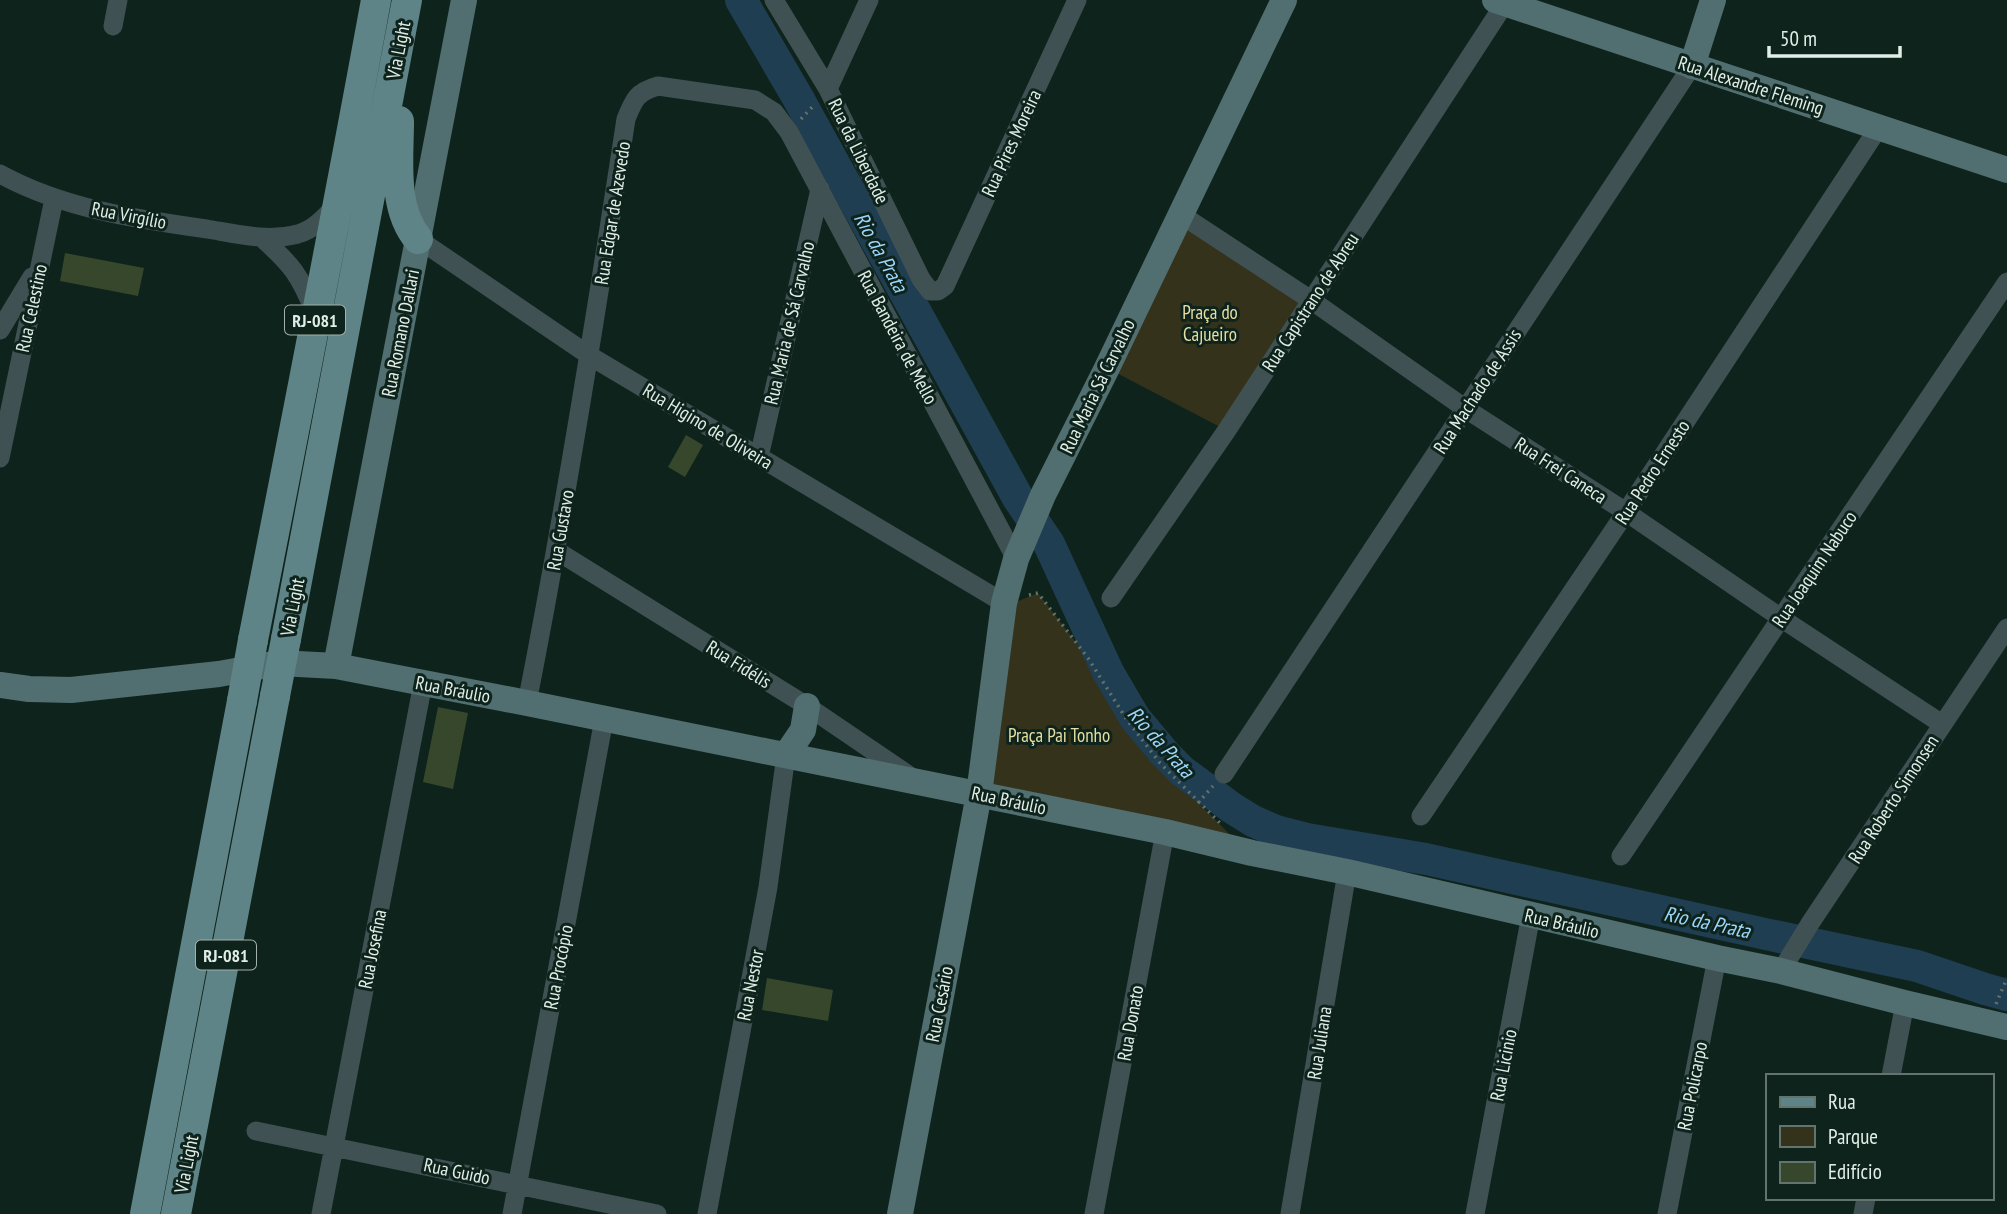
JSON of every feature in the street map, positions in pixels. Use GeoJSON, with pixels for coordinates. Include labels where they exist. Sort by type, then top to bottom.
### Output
{"type":"FeatureCollection","features":[{"type":"Feature","properties":{"kind":"main road","name":"Via Light"},"geometry":{"type":"LineString","coordinates":[[145,1214],[376,0]]}},
{"type":"Feature","properties":{"kind":"main road","name":"Via Light"},"geometry":{"type":"LineString","coordinates":[[176,1214],[408,0]]}},
{"type":"Feature","properties":{"kind":"main road"},"geometry":{"type":"LineString","coordinates":[[398,50],[399,190],[404,215],[412,233],[418,239]]}},
{"type":"Feature","properties":{"kind":"street"},"geometry":{"type":"LineString","coordinates":[[113,26],[118,0]]}},
{"type":"Feature","properties":{"kind":"street","name":"Rua Romano Dallari"},"geometry":{"type":"LineString","coordinates":[[336,666],[464,0]]}},
{"type":"Feature","properties":{"kind":"street","name":"Rua da Liberdade"},"geometry":{"type":"LineString","coordinates":[[774,0],[921,279],[930,291],[938,291],[945,286]]}},
{"type":"Feature","properties":{"kind":"street"},"geometry":{"type":"LineString","coordinates":[[825,93],[869,0]]}},
{"type":"Feature","properties":{"kind":"street","name":"Rua Pires Moreira"},"geometry":{"type":"LineString","coordinates":[[945,286],[1077,0]]}},
{"type":"Feature","properties":{"kind":"street","name":"Rua Maria Sá Carvalho"},"geometry":{"type":"LineString","coordinates":[[979,794],[1004,603],[1020,548],[1043,495],[1284,0]]}},
{"type":"Feature","properties":{"kind":"street","name":"Rua Machado de Assis"},"geometry":{"type":"LineString","coordinates":[[1224,774],[1692,66],[1713,0]]}},
{"type":"Feature","properties":{"kind":"street","name":"Rua Alexandre Fleming"},"geometry":{"type":"LineString","coordinates":[[1511,3],[2007,170]]}},
{"type":"Feature","properties":{"kind":"street","name":"Rua Capistrano de Abreu"},"geometry":{"type":"LineString","coordinates":[[1111,598],[1227,430],[1511,3]]}},
{"type":"Feature","properties":{"kind":"street","name":"Rua Bandeira de Mello"},"geometry":{"type":"LineString","coordinates":[[658,86],[755,100],[769,107],[789,132],[1020,548]]}},
{"type":"Feature","properties":{"kind":"street","name":"Rua Edgar de Azevedo"},"geometry":{"type":"LineString","coordinates":[[590,356],[626,119],[634,101],[643,90],[658,86]]}},
{"type":"Feature","properties":{"kind":"street","name":"Rua Pedro Ernesto"},"geometry":{"type":"LineString","coordinates":[[1421,816],[1880,127]]}},
{"type":"Feature","properties":{"kind":"street","name":"Rua Virgílio"},"geometry":{"type":"LineString","coordinates":[[0,174],[54,199],[158,222],[262,238],[291,235],[309,229],[338,203]]}},
{"type":"Feature","properties":{"kind":"street","name":"Rua Maria de Sá Carvalho"},"geometry":{"type":"LineString","coordinates":[[759,457],[820,189]]}},
{"type":"Feature","properties":{"kind":"street","name":"Rua Celestino"},"geometry":{"type":"LineString","coordinates":[[0,458],[8,381],[41,262],[54,199]]}},
{"type":"Feature","properties":{"kind":"street","name":"Rua Frei Caneca"},"geometry":{"type":"LineString","coordinates":[[1180,214],[1311,300],[1466,409],[1626,512],[1942,724]]}},
{"type":"Feature","properties":{"kind":"street"},"geometry":{"type":"LineString","coordinates":[[262,238],[293,267],[303,282],[316,314]]}},
{"type":"Feature","properties":{"kind":"street","name":"Rua Higino de Oliveira"},"geometry":{"type":"LineString","coordinates":[[418,239],[590,356],[1004,603]]}},
{"type":"Feature","properties":{"kind":"street"},"geometry":{"type":"LineString","coordinates":[[0,330],[41,262]]}},
{"type":"Feature","properties":{"kind":"street","name":"Rua Joaquim Nabuco"},"geometry":{"type":"LineString","coordinates":[[1621,856],[2007,282]]}},
{"type":"Feature","properties":{"kind":"street","name":"Rua Gustavo"},"geometry":{"type":"LineString","coordinates":[[527,703],[557,551],[590,356]]}},
{"type":"Feature","properties":{"kind":"street","name":"Rua Fidélis"},"geometry":{"type":"LineString","coordinates":[[557,551],[807,706],[918,782]]}},
{"type":"Feature","properties":{"kind":"street","name":"Rua Roberto Simonsen"},"geometry":{"type":"LineString","coordinates":[[1787,961],[2007,628]]}},
{"type":"Feature","properties":{"kind":"street","name":"Rua Bráulio"},"geometry":{"type":"LineString","coordinates":[[0,685],[71,690],[219,674],[279,663],[336,666],[1165,832],[1717,958],[1787,961],[1905,1003],[2000,1019]]}},
{"type":"Feature","properties":{"kind":"street","name":"Rua Josefina"},"geometry":{"type":"LineString","coordinates":[[321,1214],[423,683]]}},
{"type":"Feature","properties":{"kind":"street"},"geometry":{"type":"LineString","coordinates":[[786,755],[803,730],[807,706]]}},
{"type":"Feature","properties":{"kind":"street","name":"Rua Procópio"},"geometry":{"type":"LineString","coordinates":[[512,1214],[604,719]]}},
{"type":"Feature","properties":{"kind":"street","name":"Rua Nestor"},"geometry":{"type":"LineString","coordinates":[[707,1214],[768,887],[786,755]]}},
{"type":"Feature","properties":{"kind":"street","name":"Rua Cesário"},"geometry":{"type":"LineString","coordinates":[[900,1214],[979,794]]}},
{"type":"Feature","properties":{"kind":"street","name":"Rua Donato"},"geometry":{"type":"LineString","coordinates":[[1094,1214],[1165,832]]}},
{"type":"Feature","properties":{"kind":"street","name":"Rua Juliana"},"geometry":{"type":"LineString","coordinates":[[1290,1214],[1347,872]]}},
{"type":"Feature","properties":{"kind":"street","name":"Rua Licinio"},"geometry":{"type":"LineString","coordinates":[[1475,1214],[1531,915]]}},
{"type":"Feature","properties":{"kind":"street","name":"Rua Policarpo"},"geometry":{"type":"LineString","coordinates":[[1667,1214],[1717,958]]}},
{"type":"Feature","properties":{"kind":"street"},"geometry":{"type":"LineString","coordinates":[[1891,1074],[1905,1003]]}},
{"type":"Feature","properties":{"kind":"street","name":"Rua Guido"},"geometry":{"type":"LineString","coordinates":[[256,1131],[657,1214]]}},
{"type":"Feature","properties":{"kind":"path"},"geometry":{"type":"LineString","coordinates":[[796,124],[825,93]]}},
{"type":"Feature","properties":{"kind":"path"},"geometry":{"type":"LineString","coordinates":[[1004,603],[1038,593],[1088,658],[1127,720],[1160,764],[1225,828]]}},
{"type":"Feature","properties":{"kind":"path"},"geometry":{"type":"LineString","coordinates":[[1198,803],[1202,798]]}},
{"type":"Feature","properties":{"kind":"path"},"geometry":{"type":"LineString","coordinates":[[2000,1019],[2007,978]]}},
{"type":"Feature","properties":{"kind":"green space","name":"Praça do Cajueiro"},"geometry":{"type":"Polygon","coordinates":[[[1182,219],[1309,302],[1224,429],[1109,369],[1182,219]]]}},
{"type":"Feature","properties":{"kind":"green space","name":"Praça Pai Tonho"},"geometry":{"type":"Polygon","coordinates":[[[1038,593],[1088,658],[1127,720],[1160,763],[1239,844],[987,785],[1011,604],[1038,593]]]}},
{"type":"Feature","properties":{"kind":"building"},"geometry":{"type":"Polygon","coordinates":[[[65,253],[144,268],[138,296],[60,281],[65,253]]]}},
{"type":"Feature","properties":{"kind":"building"},"geometry":{"type":"Polygon","coordinates":[[[686,435],[703,445],[685,477],[668,467],[686,435]]]}},
{"type":"Feature","properties":{"kind":"building"},"geometry":{"type":"Polygon","coordinates":[[[438,707],[468,713],[453,789],[423,782],[438,707]]]}},
{"type":"Feature","properties":{"kind":"building"},"geometry":{"type":"Polygon","coordinates":[[[767,978],[833,990],[828,1021],[762,1010],[767,978]]]}},
{"type":"Feature","properties":{"kind":"waterway","name":"Rio da Prata"},"geometry":{"type":"LineString","coordinates":[[741,0],[798,98],[1018,498],[1049,544],[1108,672],[1135,718],[1182,771],[1232,808],[1276,831],[1307,839],[1426,859],[1917,966],[2007,995]]}}]}
